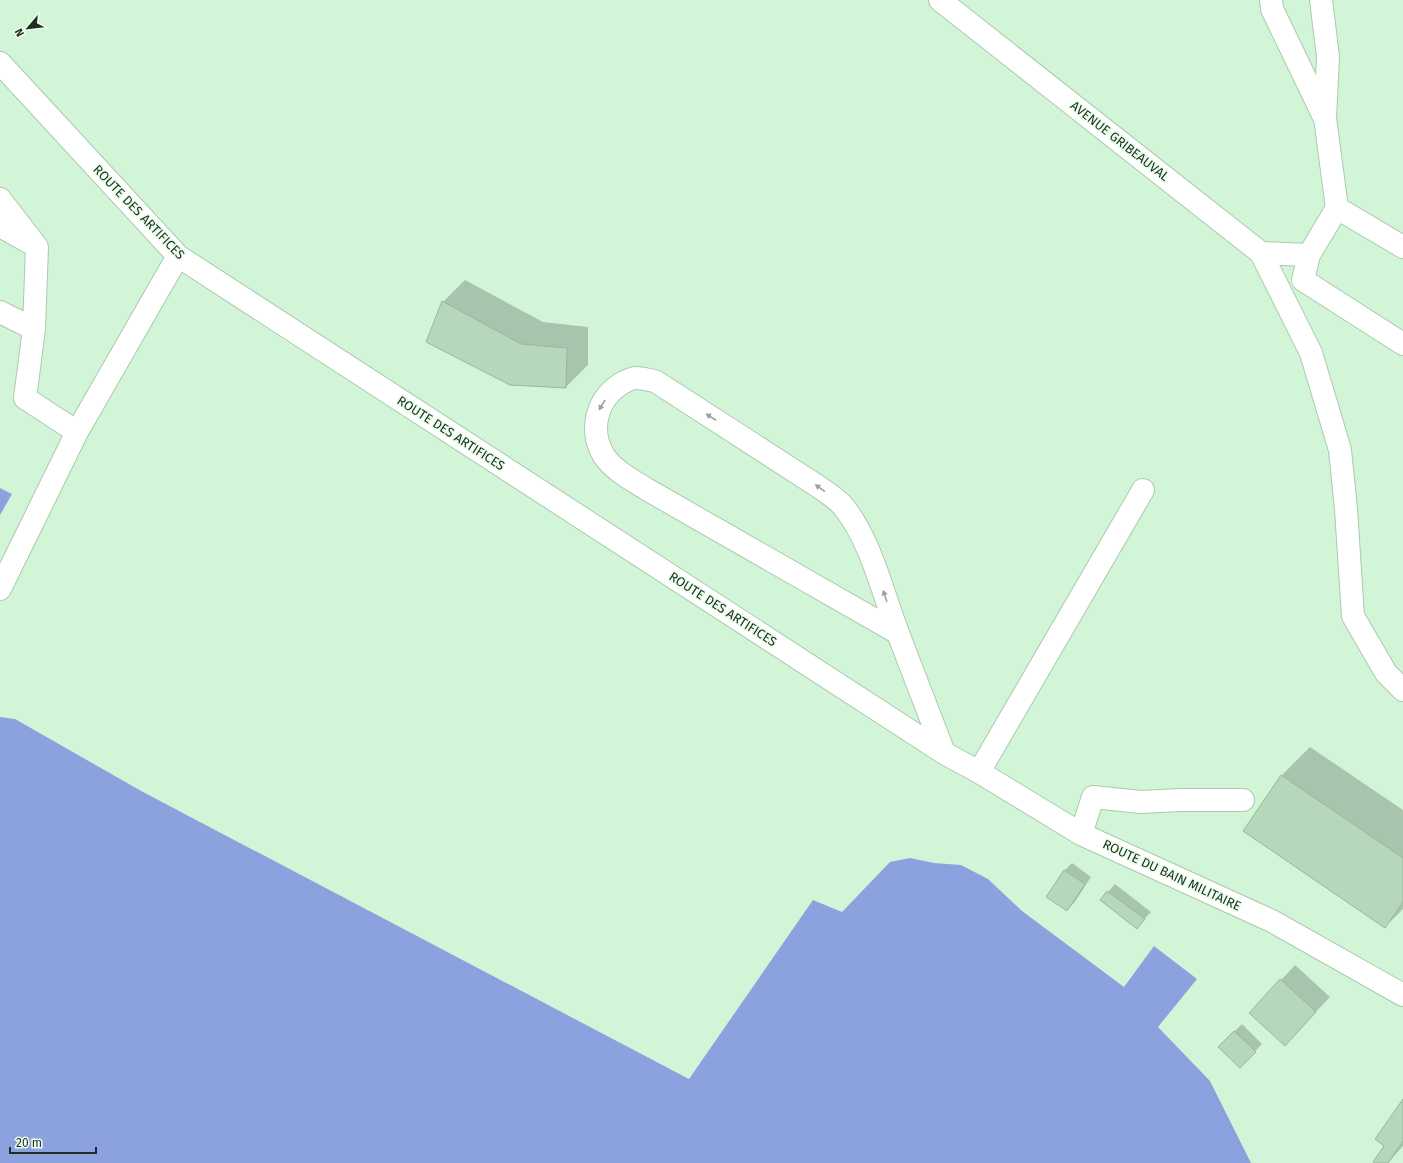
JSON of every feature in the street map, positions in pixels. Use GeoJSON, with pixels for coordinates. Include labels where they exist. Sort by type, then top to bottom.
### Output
{"type":"FeatureCollection","features":[{"type":"Feature","properties":{"kind":"street","name":"AVENUE GRIBEAUVAL"},"geometry":{"type":"LineString","coordinates":[[940,0],[1261,252]]}},
{"type":"Feature","properties":{"kind":"street"},"geometry":{"type":"LineString","coordinates":[[1271,0],[1272,9],[1325,118]]}},
{"type":"Feature","properties":{"kind":"street"},"geometry":{"type":"LineString","coordinates":[[1321,0],[1328,57],[1325,118],[1337,208],[1309,255],[1303,280],[1403,344]]}},
{"type":"Feature","properties":{"kind":"street","name":"ROUTE DES ARTIFICES"},"geometry":{"type":"LineString","coordinates":[[0,63],[178,256],[944,753]]}},
{"type":"Feature","properties":{"kind":"street"},"geometry":{"type":"LineString","coordinates":[[0,199],[37,247],[34,330],[24,398],[78,432]]}},
{"type":"Feature","properties":{"kind":"street"},"geometry":{"type":"LineString","coordinates":[[1337,208],[1403,247]]}},
{"type":"Feature","properties":{"kind":"street"},"geometry":{"type":"LineString","coordinates":[[0,226],[37,247]]}},
{"type":"Feature","properties":{"kind":"street"},"geometry":{"type":"LineString","coordinates":[[1309,255],[1261,252],[1311,353],[1340,450],[1354,616],[1386,673],[1403,690]]}},
{"type":"Feature","properties":{"kind":"street"},"geometry":{"type":"LineString","coordinates":[[0,589],[78,432],[178,256]]}},
{"type":"Feature","properties":{"kind":"street"},"geometry":{"type":"LineString","coordinates":[[0,312],[34,330]]}},
{"type":"Feature","properties":{"kind":"street"},"geometry":{"type":"LineString","coordinates":[[898,633],[621,473],[604,456],[596,437],[596,422],[600,408],[611,391],[622,383],[635,378],[655,381],[819,487],[842,505],[857,526],[872,560],[944,753]]}},
{"type":"Feature","properties":{"kind":"street"},"geometry":{"type":"LineString","coordinates":[[979,772],[1143,490]]}},
{"type":"Feature","properties":{"kind":"street","name":"ROUTE DU BAIN MILITAIRE"},"geometry":{"type":"LineString","coordinates":[[944,753],[979,772],[1081,834],[1272,921],[1403,995]]}},
{"type":"Feature","properties":{"kind":"street"},"geometry":{"type":"LineString","coordinates":[[1081,834],[1093,797],[1141,802],[1180,800],[1242,800]]}},
{"type":"Feature","properties":{"kind":"water"},"geometry":{"type":"Polygon","coordinates":[[[0,488],[12,494],[0,515],[0,488]]]}},
{"type":"Feature","properties":{"kind":"water"},"geometry":{"type":"Polygon","coordinates":[[[0,717],[15,719],[143,792],[689,1079],[813,900],[842,912],[890,862],[910,858],[934,863],[961,865],[988,879],[1022,911],[1124,987],[1154,946],[1197,979],[1158,1027],[1210,1081],[1251,1163],[0,1163],[0,717]]]}},
{"type":"Feature","properties":{"kind":"building"},"geometry":{"type":"Polygon","coordinates":[[[442,301],[521,344],[567,348],[566,388],[510,385],[426,342],[442,301]]]}},
{"type":"Feature","properties":{"kind":"building"},"geometry":{"type":"Polygon","coordinates":[[[1281,775],[1403,858],[1403,902],[1385,928],[1243,831],[1281,775]]]}},
{"type":"Feature","properties":{"kind":"building"},"geometry":{"type":"Polygon","coordinates":[[[1064,870],[1085,884],[1067,911],[1046,897],[1064,870]]]}},
{"type":"Feature","properties":{"kind":"building"},"geometry":{"type":"Polygon","coordinates":[[[1107,891],[1145,919],[1137,929],[1100,900],[1107,891]]]}},
{"type":"Feature","properties":{"kind":"building"},"geometry":{"type":"Polygon","coordinates":[[[1280,979],[1316,1012],[1285,1046],[1249,1013],[1280,979]]]}},
{"type":"Feature","properties":{"kind":"building"},"geometry":{"type":"Polygon","coordinates":[[[1234,1031],[1256,1052],[1240,1068],[1218,1047],[1234,1031]]]}},
{"type":"Feature","properties":{"kind":"building"},"geometry":{"type":"Polygon","coordinates":[[[1403,1099],[1403,1141],[1388,1163],[1375,1163],[1373,1162],[1384,1146],[1375,1139],[1403,1099]]]}}]}
